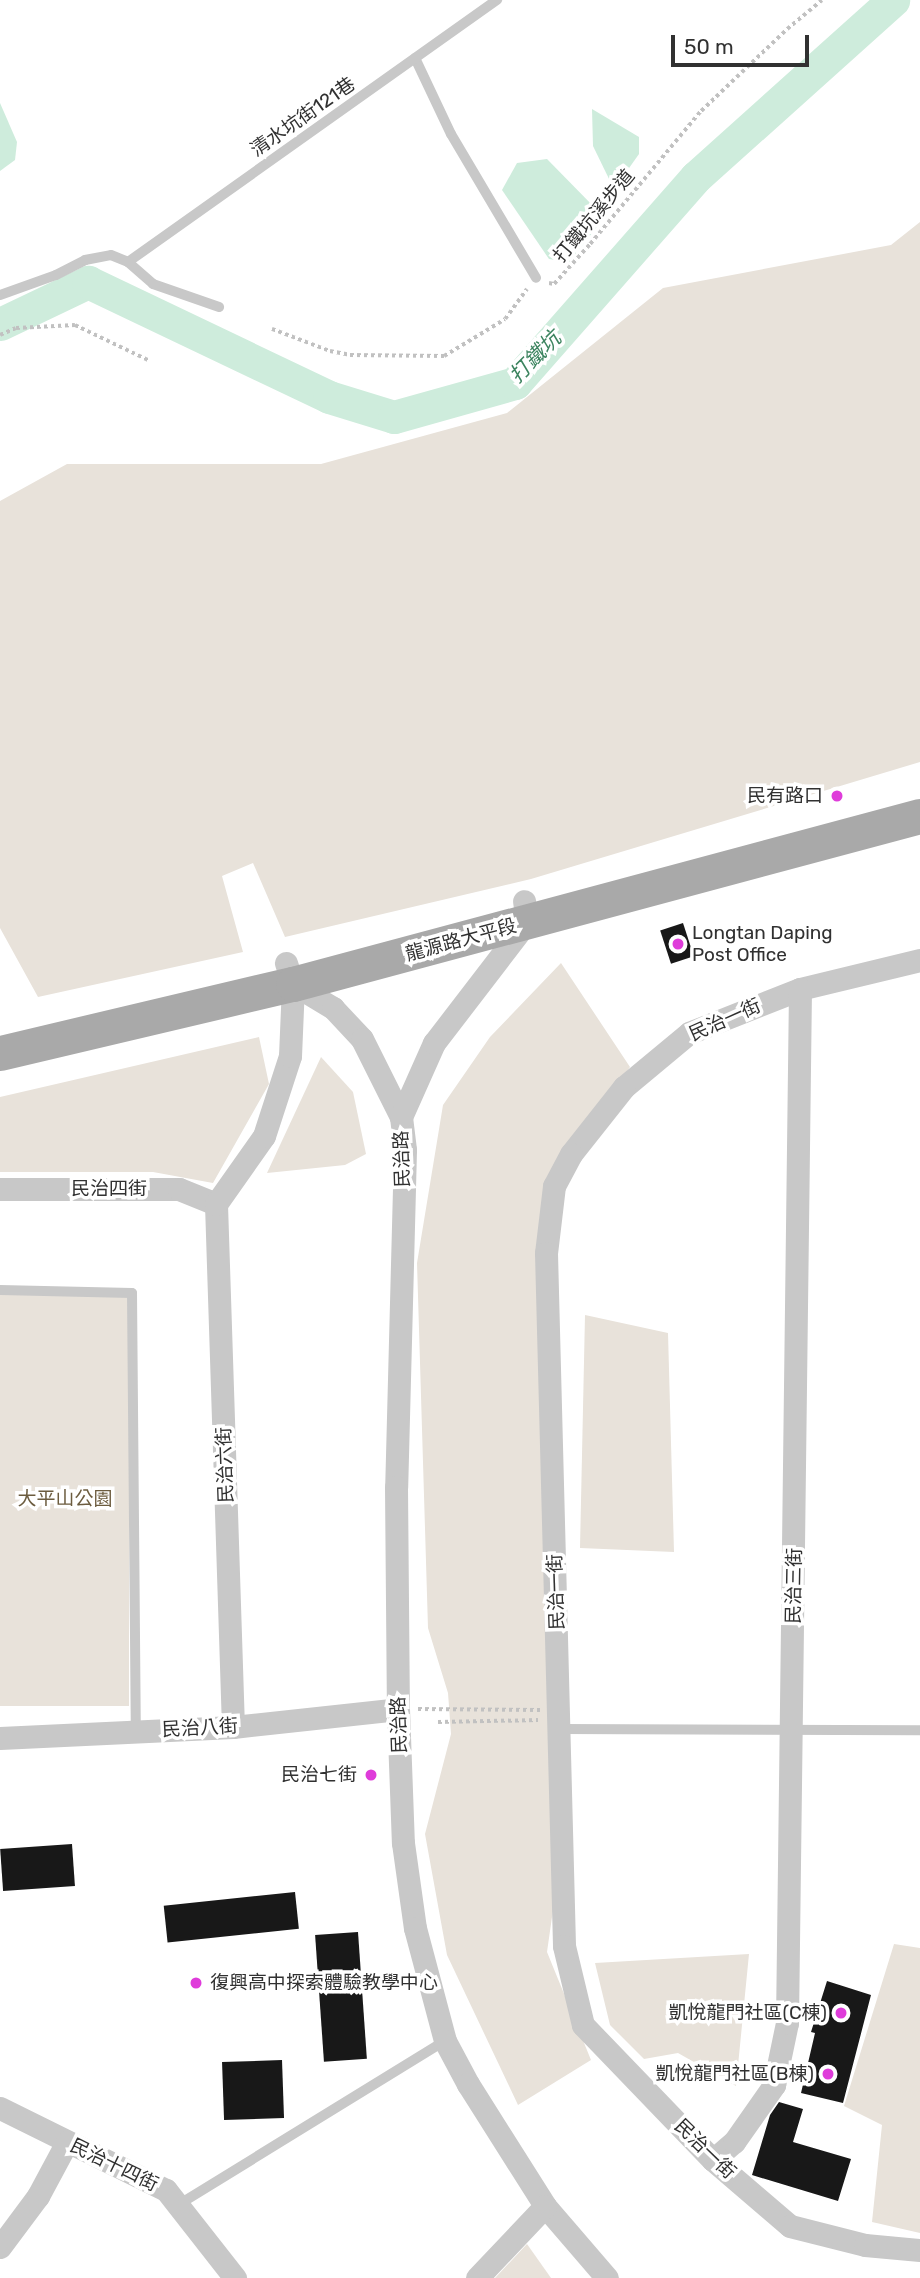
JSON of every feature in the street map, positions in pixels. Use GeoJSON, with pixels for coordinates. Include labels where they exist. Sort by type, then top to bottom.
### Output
{"type":"FeatureCollection","features":[{"type":"Feature","properties":{"kind":"main road","name":"龍源路大平段"},"geometry":{"type":"LineString","coordinates":[[526,911],[920,794]]}},
{"type":"Feature","properties":{"kind":"main road","name":"龍源路大平段"},"geometry":{"type":"LineString","coordinates":[[0,1053],[526,911],[920,817]]}},
{"type":"Feature","properties":{"kind":"main road","name":"龍源路大平段"},"geometry":{"type":"LineString","coordinates":[[0,1030],[289,974]]}},
{"type":"Feature","properties":{"kind":"street"},"geometry":{"type":"LineString","coordinates":[[401,1117],[434,1043],[526,911]]}},
{"type":"Feature","properties":{"kind":"street","name":"民治一街"},"geometry":{"type":"LineString","coordinates":[[920,960],[800,989],[689,1032],[624,1087],[570,1154],[554,1186],[547,1253],[552,1725],[564,1946],[583,2025],[713,2160],[790,2226],[865,2245],[920,2250]]}},
{"type":"Feature","properties":{"kind":"street"},"geometry":{"type":"LineString","coordinates":[[289,974],[333,1008],[362,1039],[401,1117]]}},
{"type":"Feature","properties":{"kind":"street"},"geometry":{"type":"LineString","coordinates":[[216,1203],[264,1136],[290,1056],[289,974]]}},
{"type":"Feature","properties":{"kind":"street","name":"民治三街"},"geometry":{"type":"LineString","coordinates":[[713,2160],[734,2142],[774,2085],[784,2040],[792,1730],[800,989]]}},
{"type":"Feature","properties":{"kind":"street","name":"民治路"},"geometry":{"type":"LineString","coordinates":[[401,1117],[405,1150],[396,1488],[398,1709],[403,1843],[413,1916],[445,2040],[468,2084],[545,2206],[607,2278]]}},
{"type":"Feature","properties":{"kind":"street","name":"民治四街"},"geometry":{"type":"LineString","coordinates":[[0,1189],[179,1189],[216,1203]]}},
{"type":"Feature","properties":{"kind":"street","name":"民治六街"},"geometry":{"type":"LineString","coordinates":[[216,1203],[233,1727]]}},
{"type":"Feature","properties":{"kind":"street","name":"民治八街"},"geometry":{"type":"LineString","coordinates":[[0,1738],[233,1727],[398,1709]]}},
{"type":"Feature","properties":{"kind":"street","name":"民治十四街"},"geometry":{"type":"LineString","coordinates":[[0,2108],[166,2190],[235,2278]]}},
{"type":"Feature","properties":{"kind":"street"},"geometry":{"type":"LineString","coordinates":[[0,2246],[38,2196],[67,2141]]}},
{"type":"Feature","properties":{"kind":"street"},"geometry":{"type":"LineString","coordinates":[[477,2278],[545,2206]]}},
{"type":"Feature","properties":{"kind":"lane","name":"清水坑街121巷"},"geometry":{"type":"LineString","coordinates":[[128,262],[497,0]]}},
{"type":"Feature","properties":{"kind":"lane"},"geometry":{"type":"LineString","coordinates":[[415,58],[451,134],[536,278]]}},
{"type":"Feature","properties":{"kind":"lane"},"geometry":{"type":"LineString","coordinates":[[0,295],[56,275],[85,260],[111,255],[128,262],[153,284],[219,307]]}},
{"type":"Feature","properties":{"kind":"lane"},"geometry":{"type":"LineString","coordinates":[[0,1290],[132,1293],[136,1732]]}},
{"type":"Feature","properties":{"kind":"lane"},"geometry":{"type":"LineString","coordinates":[[552,1725],[920,1730]]}},
{"type":"Feature","properties":{"kind":"lane"},"geometry":{"type":"LineString","coordinates":[[178,2205],[445,2040]]}},
{"type":"Feature","properties":{"kind":"path","name":"打鐵坑溪步道"},"geometry":{"type":"LineString","coordinates":[[272,329],[330,352],[350,355],[444,356],[505,319],[536,278],[554,284],[701,111],[787,29],[822,0]]}},
{"type":"Feature","properties":{"kind":"path"},"geometry":{"type":"LineString","coordinates":[[0,335],[16,328],[75,325],[148,360]]}},
{"type":"Feature","properties":{"kind":"path"},"geometry":{"type":"LineString","coordinates":[[398,1709],[543,1710]]}},
{"type":"Feature","properties":{"kind":"path"},"geometry":{"type":"LineString","coordinates":[[438,1722],[552,1725]]}},
{"type":"Feature","properties":{"kind":"green space"},"geometry":{"type":"Polygon","coordinates":[[[920,222],[920,762],[531,879],[285,937],[253,863],[222,876],[243,952],[38,997],[0,928],[0,501],[67,464],[321,464],[507,413],[663,288],[891,245],[920,222]]]}},
{"type":"Feature","properties":{"kind":"green space"},"geometry":{"type":"Polygon","coordinates":[[[561,963],[630,1067],[557,1169],[555,1896],[547,1952],[591,2060],[518,2105],[447,1955],[425,1834],[451,1734],[448,1693],[428,1628],[417,1263],[443,1105],[490,1037],[561,963]]]}},
{"type":"Feature","properties":{"kind":"green space"},"geometry":{"type":"Polygon","coordinates":[[[259,1037],[269,1084],[213,1183],[153,1172],[0,1172],[0,1097],[259,1037]]]}},
{"type":"Feature","properties":{"kind":"green space"},"geometry":{"type":"Polygon","coordinates":[[[321,1057],[353,1092],[366,1154],[345,1165],[267,1173],[321,1057]]]}},
{"type":"Feature","properties":{"kind":"green space","name":"大平山公園"},"geometry":{"type":"Polygon","coordinates":[[[0,1295],[129,1295],[129,1706],[0,1706],[0,1295]]]}},
{"type":"Feature","properties":{"kind":"green space"},"geometry":{"type":"Polygon","coordinates":[[[585,1315],[668,1333],[674,1552],[580,1548],[585,1315]]]}},
{"type":"Feature","properties":{"kind":"green space"},"geometry":{"type":"Polygon","coordinates":[[[894,1944],[920,1948],[920,2233],[872,2222],[882,2125],[844,2106],[894,1944]]]}},
{"type":"Feature","properties":{"kind":"green space"},"geometry":{"type":"Polygon","coordinates":[[[749,1954],[736,2086],[678,2053],[644,2059],[610,2025],[595,1963],[749,1954]]]}},
{"type":"Feature","properties":{"kind":"green space"},"geometry":{"type":"Polygon","coordinates":[[[527,2244],[551,2278],[495,2278],[527,2244]]]}},
{"type":"Feature","properties":{"kind":"shaded area"},"geometry":{"type":"Polygon","coordinates":[[[0,103],[17,142],[15,160],[0,171],[0,103]]]}},
{"type":"Feature","properties":{"kind":"shaded area"},"geometry":{"type":"Polygon","coordinates":[[[592,109],[639,137],[639,154],[622,178],[611,183],[593,146],[592,109]]]}},
{"type":"Feature","properties":{"kind":"shaded area"},"geometry":{"type":"Polygon","coordinates":[[[547,159],[598,211],[600,223],[569,262],[549,259],[502,190],[517,163],[547,159]]]}},
{"type":"Feature","properties":{"kind":"building"},"geometry":{"type":"Polygon","coordinates":[[[683,923],[694,956],[671,964],[660,930],[683,923]]]}},
{"type":"Feature","properties":{"kind":"building"},"geometry":{"type":"Polygon","coordinates":[[[72,1844],[75,1886],[3,1891],[0,1849],[72,1844]]]}},
{"type":"Feature","properties":{"kind":"building"},"geometry":{"type":"Polygon","coordinates":[[[295,1892],[299,1929],[168,1943],[164,1906],[295,1892]]]}},
{"type":"Feature","properties":{"kind":"building"},"geometry":{"type":"Polygon","coordinates":[[[358,1932],[367,2059],[324,2062],[315,1935],[358,1932]]]}},
{"type":"Feature","properties":{"kind":"building"},"geometry":{"type":"Polygon","coordinates":[[[827,1981],[871,1995],[843,2103],[801,2093],[815,2033],[811,2032],[827,1981]]]}},
{"type":"Feature","properties":{"kind":"building"},"geometry":{"type":"Polygon","coordinates":[[[282,2060],[284,2118],[224,2120],[222,2062],[282,2060]]]}},
{"type":"Feature","properties":{"kind":"building"},"geometry":{"type":"Polygon","coordinates":[[[779,2102],[803,2109],[793,2142],[851,2159],[838,2201],[752,2175],[770,2115],[779,2102]]]}},
{"type":"Feature","properties":{"kind":"waterway","name":"打鐵坑"},"geometry":{"type":"LineString","coordinates":[[0,324],[88,282],[329,397],[394,417],[515,383],[696,177],[893,0]]}},
{"type":"Feature","properties":{"kind":"place","name":"民有路口"},"geometry":{"type":"Point","coordinates":[837,796]}},
{"type":"Feature","properties":{"kind":"place","name":"Longtan Daping Post Office"},"geometry":{"type":"Point","coordinates":[678,944]}},
{"type":"Feature","properties":{"kind":"place","name":"民治七街"},"geometry":{"type":"Point","coordinates":[371,1775]}},
{"type":"Feature","properties":{"kind":"place","name":"復興高中探索體驗教學中心"},"geometry":{"type":"Point","coordinates":[196,1983]}},
{"type":"Feature","properties":{"kind":"place","name":"凱悅龍門社區(C棟)"},"geometry":{"type":"Point","coordinates":[841,2013]}},
{"type":"Feature","properties":{"kind":"place","name":"凱悅龍門社區(B棟)"},"geometry":{"type":"Point","coordinates":[828,2074]}}]}
